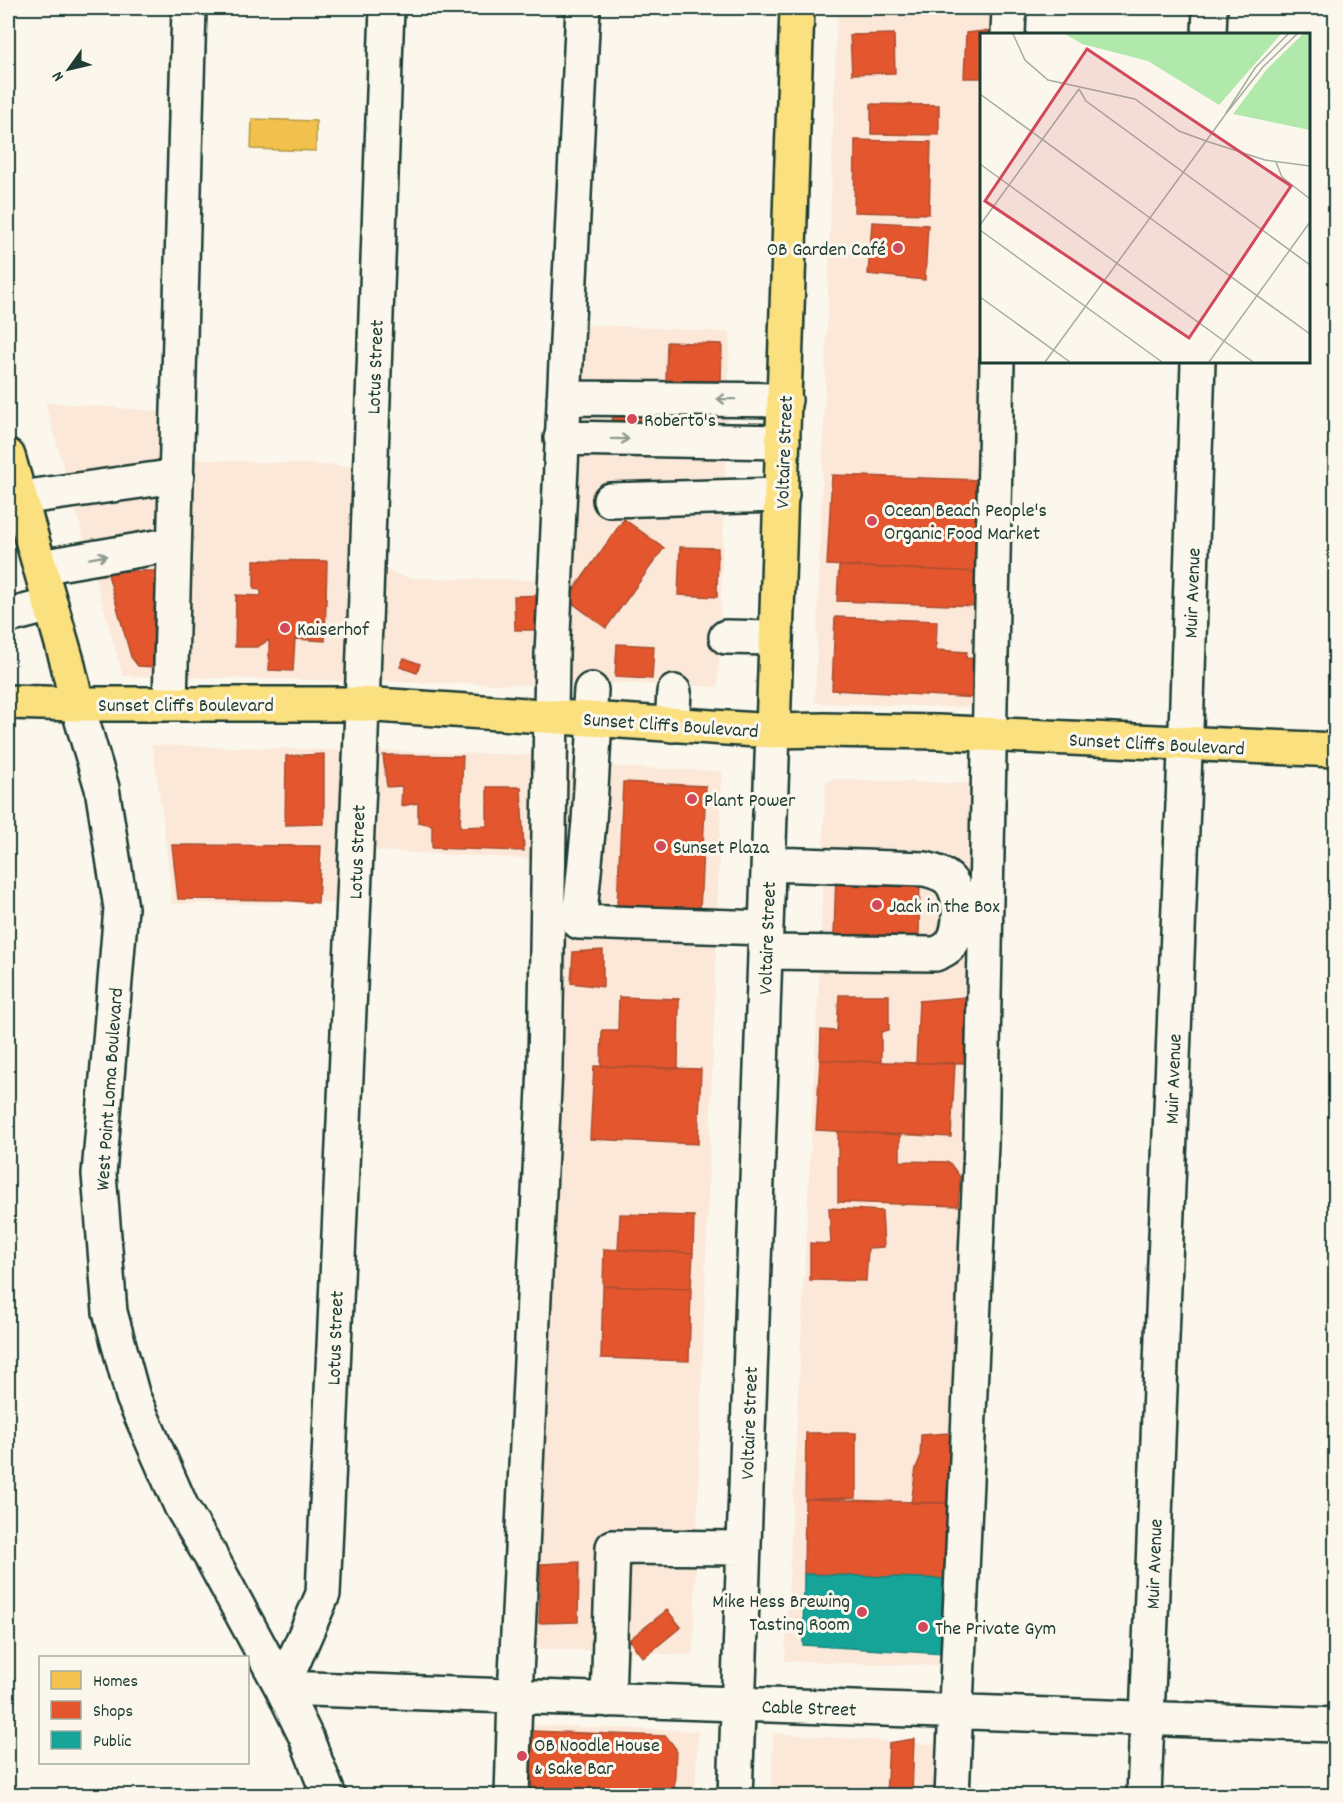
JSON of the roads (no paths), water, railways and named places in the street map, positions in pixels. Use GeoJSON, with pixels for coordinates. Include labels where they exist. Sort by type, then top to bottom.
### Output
{"type":"FeatureCollection","features":[{"type":"Feature","properties":{"kind":"main road","name":"Voltaire Street"},"geometry":{"type":"LineString","coordinates":[[773,731],[797,8]]}},
{"type":"Feature","properties":{"kind":"main road","name":"West Point Loma Boulevard"},"geometry":{"type":"LineString","coordinates":[[8,456],[18,510],[40,567],[77,704]]}},
{"type":"Feature","properties":{"kind":"main road","name":"Sunset Cliffs Boulevard"},"geometry":{"type":"LineString","coordinates":[[8,702],[362,705],[550,717],[592,710],[672,725],[773,731],[938,732],[1335,750]]}},
{"type":"Feature","properties":{"kind":"street"},"geometry":{"type":"LineString","coordinates":[[171,703],[189,8]]}},
{"type":"Feature","properties":{"kind":"street","name":"Lotus Street"},"geometry":{"type":"LineString","coordinates":[[282,1688],[323,1594],[362,705],[387,8]]}},
{"type":"Feature","properties":{"kind":"street"},"geometry":{"type":"LineString","coordinates":[[512,1796],[545,1066],[550,717],[560,655],[561,438],[583,8]]}},
{"type":"Feature","properties":{"kind":"street"},"geometry":{"type":"LineString","coordinates":[[1008,33],[1009,8]]}},
{"type":"Feature","properties":{"kind":"street"},"geometry":{"type":"LineString","coordinates":[[1209,33],[1210,8]]}},
{"type":"Feature","properties":{"kind":"street"},"geometry":{"type":"LineString","coordinates":[[952,1796],[981,1144],[997,363]]}},
{"type":"Feature","properties":{"kind":"street","name":"Muir Avenue"},"geometry":{"type":"LineString","coordinates":[[1144,1796],[1198,363]]}},
{"type":"Feature","properties":{"kind":"street"},"geometry":{"type":"LineString","coordinates":[[564,398],[785,400]]}},
{"type":"Feature","properties":{"kind":"street"},"geometry":{"type":"LineString","coordinates":[[561,438],[783,442]]}},
{"type":"Feature","properties":{"kind":"street"},"geometry":{"type":"LineString","coordinates":[[18,510],[177,476]]}},
{"type":"Feature","properties":{"kind":"street"},"geometry":{"type":"LineString","coordinates":[[610,500],[782,495]]}},
{"type":"Feature","properties":{"kind":"street"},"geometry":{"type":"LineString","coordinates":[[40,567],[174,544]]}},
{"type":"Feature","properties":{"kind":"street"},"geometry":{"type":"LineString","coordinates":[[8,616],[51,605]]}},
{"type":"Feature","properties":{"kind":"street"},"geometry":{"type":"LineString","coordinates":[[726,637],[776,638]]}},
{"type":"Feature","properties":{"kind":"street"},"geometry":{"type":"LineString","coordinates":[[672,725],[674,692]]}},
{"type":"Feature","properties":{"kind":"street","name":"West Point Loma Boulevard"},"geometry":{"type":"LineString","coordinates":[[77,704],[102,788],[121,908],[99,1174],[110,1312],[132,1396],[182,1506],[282,1688],[306,1737],[329,1796]]}},
{"type":"Feature","properties":{"kind":"street"},"geometry":{"type":"LineString","coordinates":[[592,710],[589,822],[579,922],[935,954],[944,950],[952,942],[960,908],[957,893],[950,880],[938,873],[925,869],[769,864]]}},
{"type":"Feature","properties":{"kind":"street","name":"Voltaire Street"},"geometry":{"type":"LineString","coordinates":[[735,1796],[773,731]]}},
{"type":"Feature","properties":{"kind":"street"},"geometry":{"type":"LineString","coordinates":[[608,1700],[614,1547],[744,1548]]}},
{"type":"Feature","properties":{"kind":"street","name":"Cable Street"},"geometry":{"type":"LineString","coordinates":[[282,1688],[1335,1725]]}},
{"type":"Feature","properties":{"kind":"place","name":"OB Garden Café"},"geometry":{"type":"Point","coordinates":[898,248]}},
{"type":"Feature","properties":{"kind":"place","name":"Roberto's"},"geometry":{"type":"Point","coordinates":[632,419]}},
{"type":"Feature","properties":{"kind":"place","name":"Ocean Beach People's Organic Food Market"},"geometry":{"type":"Point","coordinates":[872,521]}},
{"type":"Feature","properties":{"kind":"place","name":"Kaiserhof"},"geometry":{"type":"Point","coordinates":[285,628]}},
{"type":"Feature","properties":{"kind":"place","name":"Plant Power"},"geometry":{"type":"Point","coordinates":[692,799]}},
{"type":"Feature","properties":{"kind":"place","name":"Sunset Plaza"},"geometry":{"type":"Point","coordinates":[661,846]}},
{"type":"Feature","properties":{"kind":"place","name":"Jack in the Box"},"geometry":{"type":"Point","coordinates":[877,905]}},
{"type":"Feature","properties":{"kind":"place","name":"Mike Hess Brewing Tasting Room"},"geometry":{"type":"Point","coordinates":[862,1612]}},
{"type":"Feature","properties":{"kind":"place","name":"The Private Gym"},"geometry":{"type":"Point","coordinates":[923,1627]}},
{"type":"Feature","properties":{"kind":"place","name":"OB Noodle House & Sake Bar"},"geometry":{"type":"Point","coordinates":[522,1756]}}]}
